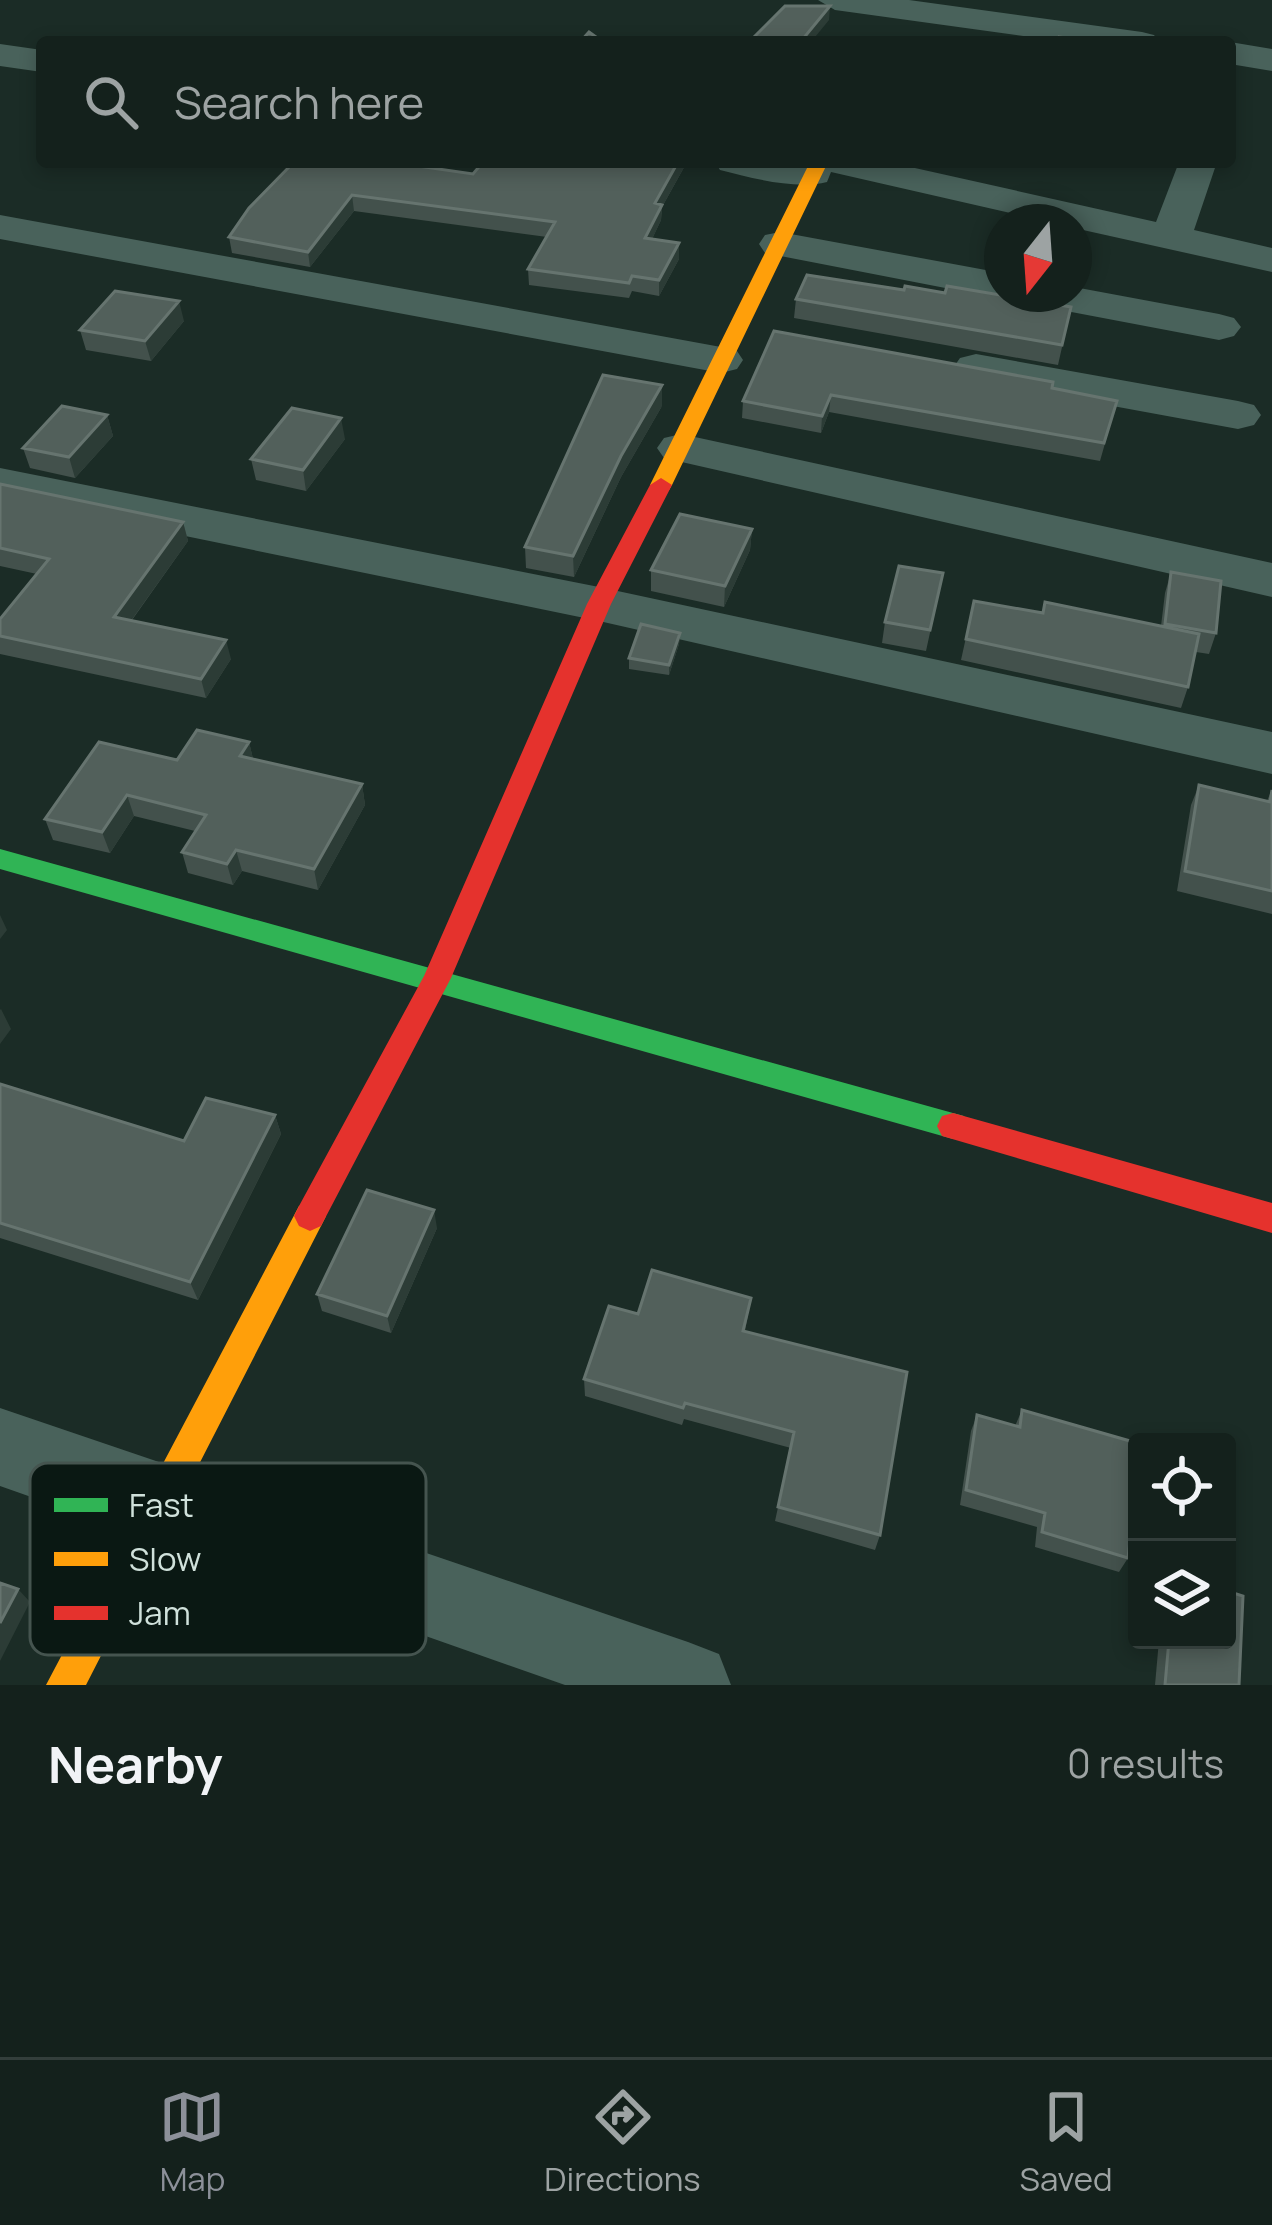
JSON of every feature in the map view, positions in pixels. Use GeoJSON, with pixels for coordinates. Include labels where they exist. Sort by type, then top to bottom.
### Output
{"type":"FeatureCollection","features":[{"type":"Feature","properties":{"kind":"street"},"geometry":{"type":"LineString","coordinates":[[835,0],[890,18],[1079,36]]}},
{"type":"Feature","properties":{"kind":"street"},"geometry":{"type":"LineString","coordinates":[[0,55],[36,60]]}},
{"type":"Feature","properties":{"kind":"street"},"geometry":{"type":"LineString","coordinates":[[178,1463],[437,978],[599,604],[822,168]]}},
{"type":"Feature","properties":{"kind":"street"},"geometry":{"type":"LineString","coordinates":[[833,168],[1272,260]]}},
{"type":"Feature","properties":{"kind":"street"},"geometry":{"type":"LineString","coordinates":[[1171,237],[1196,168]]}},
{"type":"Feature","properties":{"kind":"street"},"geometry":{"type":"LineString","coordinates":[[0,227],[730,343],[785,334]]}},
{"type":"Feature","properties":{"kind":"street"},"geometry":{"type":"LineString","coordinates":[[780,244],[984,283]]}},
{"type":"Feature","properties":{"kind":"street"},"geometry":{"type":"LineString","coordinates":[[1092,303],[1219,327]]}},
{"type":"Feature","properties":{"kind":"street"},"geometry":{"type":"LineString","coordinates":[[944,363],[1238,415]]}},
{"type":"Feature","properties":{"kind":"street"},"geometry":{"type":"LineString","coordinates":[[681,448],[1272,580]]}},
{"type":"Feature","properties":{"kind":"street"},"geometry":{"type":"LineString","coordinates":[[0,483],[599,604],[1272,753]]}},
{"type":"Feature","properties":{"kind":"street"},"geometry":{"type":"LineString","coordinates":[[0,859],[437,978],[1272,1218]]}},
{"type":"Feature","properties":{"kind":"street"},"geometry":{"type":"LineString","coordinates":[[0,1447],[48,1463]]}},
{"type":"Feature","properties":{"kind":"street"},"geometry":{"type":"LineString","coordinates":[[426,1594],[688,1685]]}},
{"type":"Feature","properties":{"kind":"street"},"geometry":{"type":"LineString","coordinates":[[65,1685],[80,1655]]}},
{"type":"Feature","properties":{"kind":"building"},"geometry":{"type":"Polygon","coordinates":[[[785,6],[830,6],[805,36],[755,36],[785,6]]]}},
{"type":"Feature","properties":{"kind":"building"},"geometry":{"type":"Polygon","coordinates":[[[288,168],[432,168],[473,174],[478,168],[675,168],[655,203],[662,205],[645,238],[679,243],[659,280],[632,276],[629,283],[528,269],[555,222],[352,195],[308,252],[229,237],[249,208],[288,168]]]}},
{"type":"Feature","properties":{"kind":"building"},"geometry":{"type":"Polygon","coordinates":[[[807,275],[904,290],[905,286],[945,293],[947,286],[984,292],[984,312],[1070,312],[1062,345],[796,299],[807,275]]]}},
{"type":"Feature","properties":{"kind":"building"},"geometry":{"type":"Polygon","coordinates":[[[115,291],[179,301],[145,341],[80,330],[115,291]]]}},
{"type":"Feature","properties":{"kind":"building"},"geometry":{"type":"Polygon","coordinates":[[[774,331],[1053,382],[1052,388],[1117,401],[1104,443],[831,395],[822,416],[743,401],[774,331]]]}},
{"type":"Feature","properties":{"kind":"building"},"geometry":{"type":"Polygon","coordinates":[[[603,375],[662,385],[573,556],[525,547],[603,375]]]}},
{"type":"Feature","properties":{"kind":"building"},"geometry":{"type":"Polygon","coordinates":[[[62,406],[107,415],[69,457],[23,448],[62,406]]]}},
{"type":"Feature","properties":{"kind":"building"},"geometry":{"type":"Polygon","coordinates":[[[292,408],[341,418],[303,470],[251,459],[292,408]]]}},
{"type":"Feature","properties":{"kind":"building"},"geometry":{"type":"Polygon","coordinates":[[[0,484],[183,522],[114,617],[226,640],[201,679],[0,636],[0,619],[49,559],[0,548],[0,484]]]}},
{"type":"Feature","properties":{"kind":"building"},"geometry":{"type":"Polygon","coordinates":[[[680,514],[752,529],[725,586],[651,570],[680,514]]]}},
{"type":"Feature","properties":{"kind":"building"},"geometry":{"type":"Polygon","coordinates":[[[899,566],[943,573],[930,630],[885,622],[899,566]]]}},
{"type":"Feature","properties":{"kind":"building"},"geometry":{"type":"Polygon","coordinates":[[[1171,572],[1221,581],[1216,633],[1165,624],[1171,572]]]}},
{"type":"Feature","properties":{"kind":"building"},"geometry":{"type":"Polygon","coordinates":[[[974,601],[1043,613],[1045,602],[1199,634],[1188,687],[966,639],[974,601]]]}},
{"type":"Feature","properties":{"kind":"building"},"geometry":{"type":"Polygon","coordinates":[[[641,624],[680,633],[669,665],[629,658],[641,624]]]}},
{"type":"Feature","properties":{"kind":"building"},"geometry":{"type":"Polygon","coordinates":[[[197,730],[249,742],[240,756],[362,784],[314,869],[236,850],[227,864],[182,852],[206,815],[127,795],[102,832],[45,819],[99,742],[177,760],[197,730]]]}},
{"type":"Feature","properties":{"kind":"building"},"geometry":{"type":"Polygon","coordinates":[[[1199,785],[1270,802],[1272,790],[1272,891],[1185,871],[1199,785]]]}},
{"type":"Feature","properties":{"kind":"building"},"geometry":{"type":"Polygon","coordinates":[[[0,1084],[184,1141],[206,1098],[275,1115],[190,1282],[0,1223],[0,1084]]]}},
{"type":"Feature","properties":{"kind":"building"},"geometry":{"type":"Polygon","coordinates":[[[367,1190],[434,1210],[387,1316],[317,1294],[367,1190]]]}},
{"type":"Feature","properties":{"kind":"building"},"geometry":{"type":"Polygon","coordinates":[[[652,1270],[751,1298],[743,1331],[907,1372],[880,1535],[778,1507],[794,1432],[685,1403],[683,1408],[584,1379],[609,1306],[638,1314],[652,1270]]]}},
{"type":"Feature","properties":{"kind":"building"},"geometry":{"type":"Polygon","coordinates":[[[1022,1410],[1128,1440],[1128,1558],[1042,1532],[1045,1513],[966,1490],[977,1415],[1020,1427],[1022,1410]]]}},
{"type":"Feature","properties":{"kind":"building"},"geometry":{"type":"Polygon","coordinates":[[[0,1583],[18,1589],[0,1623],[0,1583]]]}},
{"type":"Feature","properties":{"kind":"building"},"geometry":{"type":"Polygon","coordinates":[[[1236,1594],[1243,1596],[1239,1685],[1165,1685],[1168,1649],[1236,1649],[1236,1594]]]}},
{"type":"Feature","properties":{"kind":"traffic: fast"},"geometry":{"type":"LineString","coordinates":[[0,859],[953,1126]]}},
{"type":"Feature","properties":{"kind":"traffic: slow"},"geometry":{"type":"LineString","coordinates":[[661,485],[816,168]]}},
{"type":"Feature","properties":{"kind":"traffic: slow"},"geometry":{"type":"LineString","coordinates":[[181,1463],[310,1216]]}},
{"type":"Feature","properties":{"kind":"traffic: slow"},"geometry":{"type":"LineString","coordinates":[[65,1685],[81,1655]]}},
{"type":"Feature","properties":{"kind":"traffic: jam"},"geometry":{"type":"LineString","coordinates":[[310,1216],[437,978],[599,604],[661,485]]}},
{"type":"Feature","properties":{"kind":"traffic: jam"},"geometry":{"type":"LineString","coordinates":[[953,1126],[1272,1218]]}}]}
